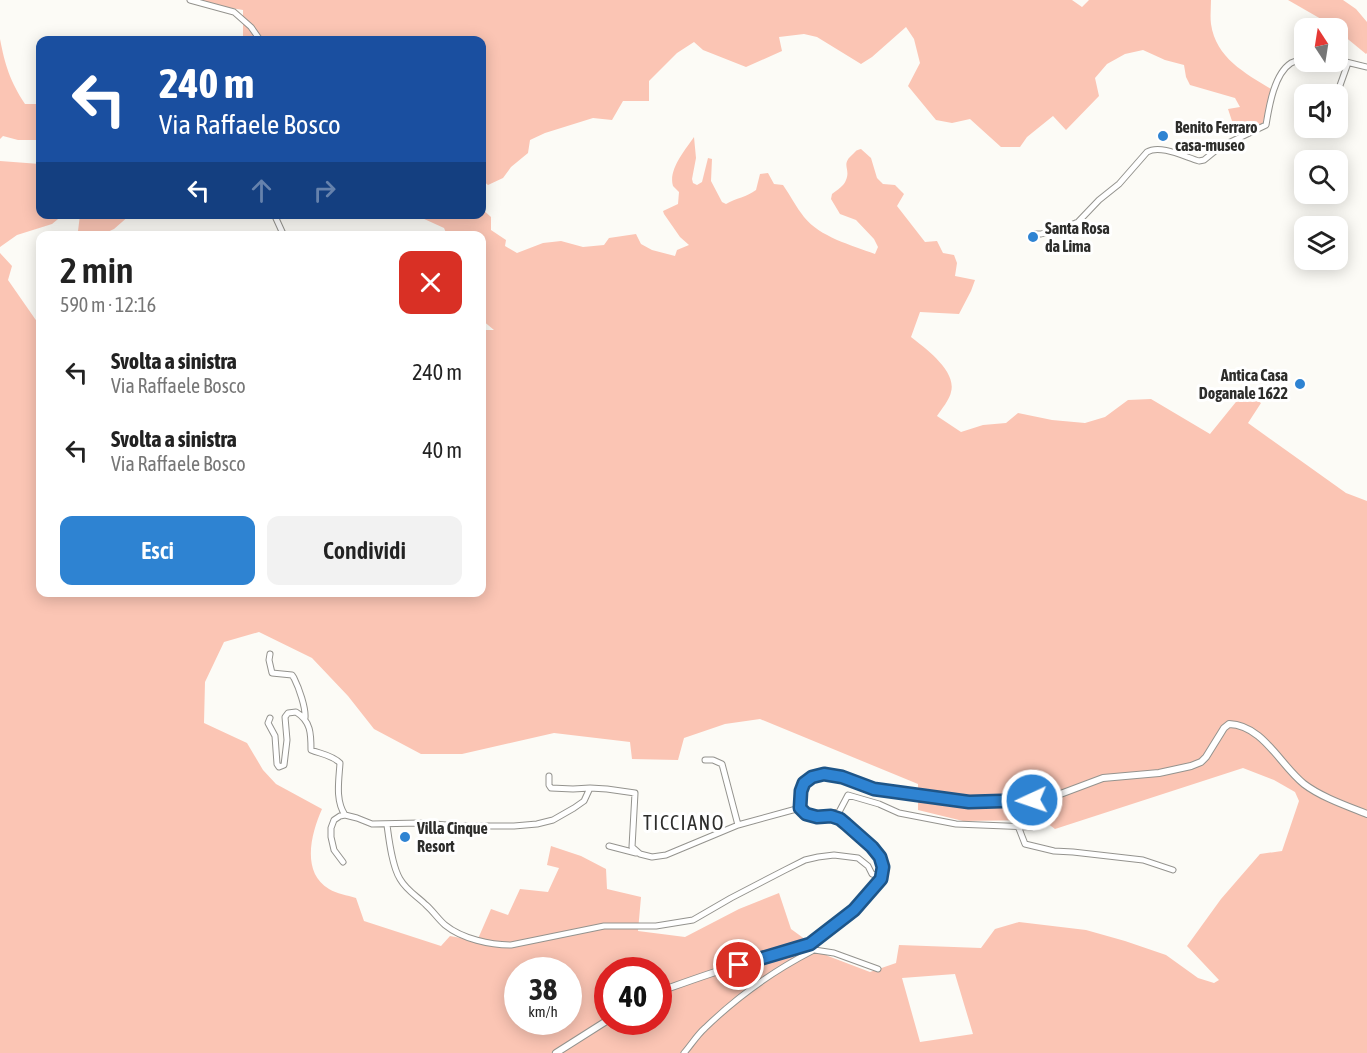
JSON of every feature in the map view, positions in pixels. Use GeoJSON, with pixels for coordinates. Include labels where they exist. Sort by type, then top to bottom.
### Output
{"type":"FeatureCollection","features":[{"type":"Feature","properties":{"kind":"street"},"geometry":{"type":"LineString","coordinates":[[190,0],[234,12],[258,36]]}},
{"type":"Feature","properties":{"kind":"street"},"geometry":{"type":"LineString","coordinates":[[1035,234],[1078,222],[1152,149],[1161,149],[1200,161],[1220,147],[1266,126],[1275,86],[1282,72],[1294,62]]}},
{"type":"Feature","properties":{"kind":"street"},"geometry":{"type":"LineString","coordinates":[[1348,63],[1367,67]]}},
{"type":"Feature","properties":{"kind":"street"},"geometry":{"type":"LineString","coordinates":[[270,654],[272,673],[292,675],[294,678],[306,712],[305,718],[312,743],[311,750],[328,755],[340,763],[339,799],[340,808],[345,815]]}},
{"type":"Feature","properties":{"kind":"street"},"geometry":{"type":"LineString","coordinates":[[270,718],[268,723],[275,736],[279,767],[284,765],[287,740],[285,717],[288,713],[296,712],[305,718]]}},
{"type":"Feature","properties":{"kind":"street"},"geometry":{"type":"LineString","coordinates":[[672,987],[810,944],[854,910],[881,879],[883,867],[880,857],[872,847],[840,819],[806,814],[800,808],[804,783],[812,777],[824,774],[842,777],[874,789],[969,802],[1047,799],[1103,778],[1159,773],[1191,766],[1206,757],[1224,728],[1229,724],[1236,724],[1259,736],[1304,783],[1327,797],[1367,814]]}},
{"type":"Feature","properties":{"kind":"street"},"geometry":{"type":"LineString","coordinates":[[705,760],[713,760],[722,764],[738,825]]}},
{"type":"Feature","properties":{"kind":"street"},"geometry":{"type":"LineString","coordinates":[[549,776],[550,788],[607,789],[635,793],[632,847],[640,854]]}},
{"type":"Feature","properties":{"kind":"street"},"geometry":{"type":"LineString","coordinates":[[343,862],[334,850],[331,837],[334,820],[340,816],[345,815],[372,824],[387,825],[420,823],[514,826],[537,824],[553,820],[574,808],[584,801],[590,788]]}},
{"type":"Feature","properties":{"kind":"street"},"geometry":{"type":"LineString","coordinates":[[817,817],[819,813],[839,812],[848,795],[879,804],[899,813],[956,824],[1030,827]]}},
{"type":"Feature","properties":{"kind":"street"},"geometry":{"type":"LineString","coordinates":[[609,846],[652,857],[666,855],[738,825],[800,808]]}},
{"type":"Feature","properties":{"kind":"street"},"geometry":{"type":"LineString","coordinates":[[387,825],[399,878],[411,893],[444,924],[456,932],[498,945],[511,945],[604,926],[656,926],[693,920],[784,870],[805,860],[818,857],[834,855],[858,858],[868,866],[872,874],[881,876]]}},
{"type":"Feature","properties":{"kind":"street"},"geometry":{"type":"LineString","coordinates":[[1018,826],[1025,844],[1054,851],[1143,860],[1173,870]]}},
{"type":"Feature","properties":{"kind":"street"},"geometry":{"type":"LineString","coordinates":[[802,947],[812,951],[834,953],[878,969]]}},
{"type":"Feature","properties":{"kind":"street"},"geometry":{"type":"LineString","coordinates":[[684,1053],[704,1029],[743,995],[791,962],[812,951]]}},
{"type":"Feature","properties":{"kind":"street"},"geometry":{"type":"LineString","coordinates":[[556,1053],[594,1029]]}},
{"type":"Feature","properties":{"kind":"shaded area"},"geometry":{"type":"Polygon","coordinates":[[[199,0],[1072,0],[1082,7],[1089,0],[1211,0],[1211,24],[1214,36],[1225,55],[1251,77],[1271,89],[1262,126],[1237,136],[1228,109],[1240,107],[1235,98],[1190,85],[1184,65],[1165,60],[1143,50],[1125,54],[1107,64],[1095,78],[1099,96],[1066,130],[1053,116],[1027,137],[1020,147],[1001,147],[970,119],[952,123],[936,120],[908,86],[920,63],[914,39],[906,27],[861,64],[817,37],[804,34],[779,37],[782,51],[746,67],[703,50],[694,42],[677,53],[649,81],[649,101],[623,101],[612,120],[593,118],[530,140],[528,153],[511,167],[503,178],[488,185],[486,183],[486,36],[243,36],[243,10],[212,5],[199,0]]]}},
{"type":"Feature","properties":{"kind":"shaded area"},"geometry":{"type":"Polygon","coordinates":[[[1288,0],[1343,0],[1356,9],[1367,22],[1367,53],[1348,39],[1348,18],[1319,18],[1288,0]]]}},
{"type":"Feature","properties":{"kind":"shaded area"},"geometry":{"type":"Polygon","coordinates":[[[0,39],[15,88],[25,104],[36,104],[36,140],[18,140],[3,136],[0,139],[0,39]]]}},
{"type":"Feature","properties":{"kind":"shaded area"},"geometry":{"type":"Polygon","coordinates":[[[694,137],[696,158],[693,183],[697,185],[702,182],[708,158],[712,159],[711,181],[722,202],[726,204],[753,192],[756,190],[760,174],[768,173],[774,184],[783,185],[804,217],[818,230],[836,240],[875,254],[878,247],[874,239],[856,220],[840,214],[831,199],[832,194],[846,180],[846,164],[849,158],[861,149],[871,158],[877,178],[883,184],[895,185],[904,194],[897,206],[925,242],[937,241],[943,253],[954,255],[957,263],[955,276],[975,280],[959,314],[920,312],[911,337],[945,368],[952,384],[950,395],[937,416],[961,432],[983,425],[1006,423],[1018,413],[1052,420],[1085,423],[1105,417],[1128,400],[1151,399],[1210,434],[1244,392],[1261,403],[1248,423],[1346,493],[1367,501],[1367,1053],[0,1053],[0,253],[12,266],[8,280],[36,320],[36,597],[486,597],[486,330],[494,330],[486,323],[486,231],[445,231],[444,228],[424,219],[486,219],[486,213],[491,217],[491,230],[506,240],[505,246],[517,253],[543,243],[561,241],[583,247],[604,245],[609,238],[636,234],[641,244],[652,250],[675,256],[677,250],[689,245],[680,237],[663,211],[678,204],[679,192],[673,186],[672,180],[675,167],[694,137]],[[259,632],[224,642],[205,682],[204,723],[247,743],[263,770],[276,784],[322,809],[311,852],[315,873],[320,882],[332,891],[356,898],[364,921],[441,946],[450,936],[477,941],[491,909],[508,915],[520,889],[548,892],[559,868],[547,865],[551,846],[581,856],[606,869],[607,889],[641,897],[638,931],[685,937],[739,909],[779,893],[791,929],[828,956],[870,972],[896,963],[899,945],[981,948],[995,929],[1019,922],[1086,930],[1125,941],[1166,955],[1198,978],[1214,983],[1219,980],[1187,946],[1221,899],[1260,854],[1282,851],[1299,801],[1295,792],[1274,780],[1243,768],[1055,829],[1043,820],[963,821],[918,810],[918,784],[760,719],[725,724],[684,738],[678,760],[632,759],[630,742],[554,733],[462,754],[421,754],[374,729],[348,696],[312,658],[259,632]],[[955,974],[902,978],[920,1042],[973,1034],[955,974]]]}},
{"type":"Feature","properties":{"kind":"shaded area"},"geometry":{"type":"Polygon","coordinates":[[[0,161],[36,164],[36,219],[58,219],[52,224],[17,235],[0,247],[0,161]]]}},
{"type":"Feature","properties":{"kind":"shaded area"},"geometry":{"type":"Polygon","coordinates":[[[79,219],[125,219],[110,231],[78,231],[79,219]]]}},
{"type":"Feature","properties":{"kind":"place","name":"Benito Ferraro casa-museo"},"geometry":{"type":"Point","coordinates":[1163,136]}},
{"type":"Feature","properties":{"kind":"place","name":"Santa Rosa da Lima"},"geometry":{"type":"Point","coordinates":[1033,237]}},
{"type":"Feature","properties":{"kind":"place","name":"Antica Casa Doganale 1622"},"geometry":{"type":"Point","coordinates":[1300,384]}},
{"type":"Feature","properties":{"kind":"place","name":"Villa Cinque Resort"},"geometry":{"type":"Point","coordinates":[405,837]}},
{"type":"Feature","properties":{"kind":"district","name":"TICCIANO"},"geometry":{"type":"Point","coordinates":[684,823]}},
{"type":"Feature","properties":{"kind":"route"},"geometry":{"type":"LineString","coordinates":[[739,965],[810,944],[854,910],[881,879],[883,867],[880,857],[846,824],[831,816],[817,817],[806,814],[800,808],[804,783],[812,777],[832,775],[874,789],[969,802],[1032,800]]}}]}
